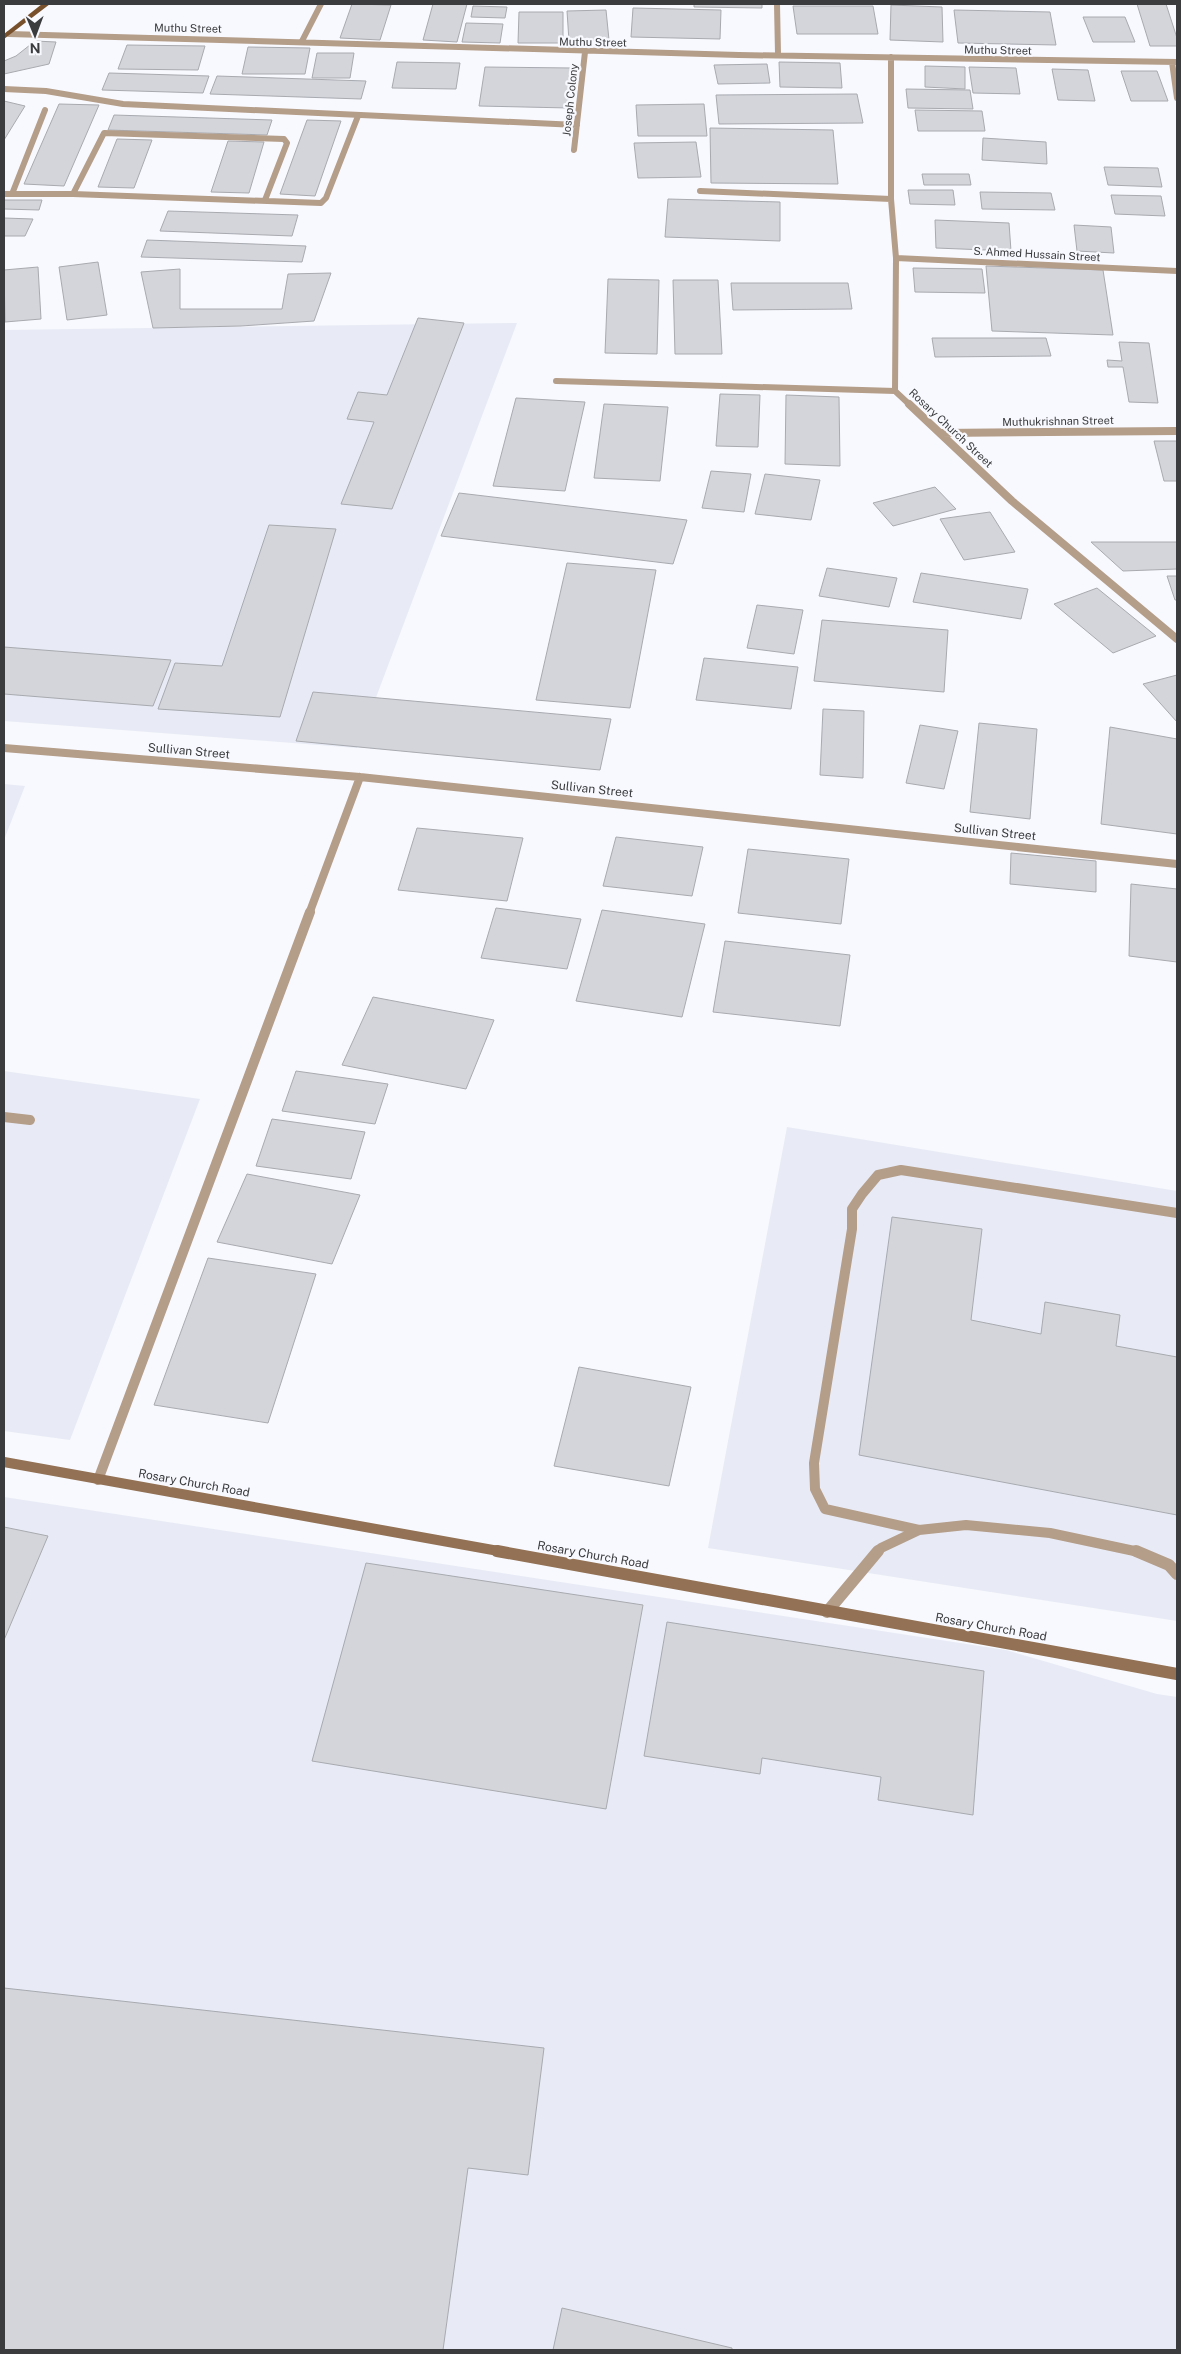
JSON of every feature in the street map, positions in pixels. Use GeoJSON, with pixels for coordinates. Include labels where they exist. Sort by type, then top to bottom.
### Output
{"type":"FeatureCollection","features":[{"type":"Feature","properties":{"kind":"main road"},"geometry":{"type":"LineString","coordinates":[[6,35],[46,4]]}},
{"type":"Feature","properties":{"kind":"main road","name":"Rosary Church Road"},"geometry":{"type":"LineString","coordinates":[[4,1462],[1177,1674]]}},
{"type":"Feature","properties":{"kind":"street"},"geometry":{"type":"LineString","coordinates":[[302,41],[321,4]]}},
{"type":"Feature","properties":{"kind":"street"},"geometry":{"type":"LineString","coordinates":[[778,4],[778,54]]}},
{"type":"Feature","properties":{"kind":"street","name":"Muthu Street"},"geometry":{"type":"LineString","coordinates":[[6,35],[302,41],[585,52],[1174,62]]}},
{"type":"Feature","properties":{"kind":"street","name":"Joseph Colony"},"geometry":{"type":"LineString","coordinates":[[574,150],[585,52]]}},
{"type":"Feature","properties":{"kind":"street","name":"Rosary Church Street"},"geometry":{"type":"LineString","coordinates":[[891,57],[891,200],[896,258],[895,391],[1012,502],[1177,639]]}},
{"type":"Feature","properties":{"kind":"street"},"geometry":{"type":"LineString","coordinates":[[1174,62],[1177,98]]}},
{"type":"Feature","properties":{"kind":"street"},"geometry":{"type":"LineString","coordinates":[[4,89],[46,91],[123,104],[577,125]]}},
{"type":"Feature","properties":{"kind":"street"},"geometry":{"type":"LineString","coordinates":[[12,194],[45,110]]}},
{"type":"Feature","properties":{"kind":"street"},"geometry":{"type":"LineString","coordinates":[[4,194],[74,194],[317,203],[324,201],[358,116]]}},
{"type":"Feature","properties":{"kind":"street"},"geometry":{"type":"LineString","coordinates":[[74,194],[104,133],[284,139],[287,143],[266,200]]}},
{"type":"Feature","properties":{"kind":"street"},"geometry":{"type":"LineString","coordinates":[[700,191],[891,200]]}},
{"type":"Feature","properties":{"kind":"street","name":"S. Ahmed Hussain Street"},"geometry":{"type":"LineString","coordinates":[[896,258],[1177,270]]}},
{"type":"Feature","properties":{"kind":"street"},"geometry":{"type":"LineString","coordinates":[[556,381],[895,391]]}},
{"type":"Feature","properties":{"kind":"street","name":"Muthukrishnan Street"},"geometry":{"type":"LineString","coordinates":[[940,433],[1177,431]]}},
{"type":"Feature","properties":{"kind":"street","name":"Sullivan Street"},"geometry":{"type":"LineString","coordinates":[[4,748],[360,777],[1177,864]]}},
{"type":"Feature","properties":{"kind":"street"},"geometry":{"type":"LineString","coordinates":[[98,1480],[360,777]]}},
{"type":"Feature","properties":{"kind":"street"},"geometry":{"type":"LineString","coordinates":[[4,1116],[30,1120]]}},
{"type":"Feature","properties":{"kind":"street"},"geometry":{"type":"LineString","coordinates":[[1177,1212],[901,1170],[878,1175],[852,1209],[852,1230],[814,1463],[815,1489],[825,1509],[919,1530],[966,1526],[1050,1533],[1133,1550],[1169,1565],[1177,1574]]}},
{"type":"Feature","properties":{"kind":"street"},"geometry":{"type":"LineString","coordinates":[[827,1612],[881,1548],[919,1530]]}},
{"type":"Feature","properties":{"kind":"shaded area"},"geometry":{"type":"Polygon","coordinates":[[[517,323],[357,748],[4,721],[4,330],[517,323]]]}},
{"type":"Feature","properties":{"kind":"shaded area"},"geometry":{"type":"Polygon","coordinates":[[[4,784],[25,786],[4,840],[4,784]]]}},
{"type":"Feature","properties":{"kind":"shaded area"},"geometry":{"type":"Polygon","coordinates":[[[4,1071],[200,1099],[70,1440],[4,1431],[4,1071]]]}},
{"type":"Feature","properties":{"kind":"shaded area"},"geometry":{"type":"Polygon","coordinates":[[[787,1127],[1177,1191],[1177,1621],[708,1548],[787,1127]]]}},
{"type":"Feature","properties":{"kind":"shaded area"},"geometry":{"type":"Polygon","coordinates":[[[4,1497],[1006,1650],[1157,1694],[1177,1697],[1177,2350],[4,2350],[4,1497]]]}},
{"type":"Feature","properties":{"kind":"building"},"geometry":{"type":"Polygon","coordinates":[[[352,4],[391,5],[380,40],[340,38],[352,4]]]}},
{"type":"Feature","properties":{"kind":"building"},"geometry":{"type":"Polygon","coordinates":[[[433,4],[467,4],[457,42],[423,40],[433,4]]]}},
{"type":"Feature","properties":{"kind":"building"},"geometry":{"type":"Polygon","coordinates":[[[694,4],[762,4],[762,8],[694,7],[694,4]]]}},
{"type":"Feature","properties":{"kind":"building"},"geometry":{"type":"Polygon","coordinates":[[[1137,4],[1166,4],[1177,38],[1177,46],[1150,46],[1137,4]]]}},
{"type":"Feature","properties":{"kind":"building"},"geometry":{"type":"Polygon","coordinates":[[[891,5],[942,7],[943,42],[890,40],[891,5]]]}},
{"type":"Feature","properties":{"kind":"building"},"geometry":{"type":"Polygon","coordinates":[[[473,6],[507,7],[505,18],[471,17],[473,6]]]}},
{"type":"Feature","properties":{"kind":"building"},"geometry":{"type":"Polygon","coordinates":[[[793,6],[873,6],[878,34],[797,34],[793,6]]]}},
{"type":"Feature","properties":{"kind":"building"},"geometry":{"type":"Polygon","coordinates":[[[633,8],[721,10],[720,39],[631,37],[633,8]]]}},
{"type":"Feature","properties":{"kind":"building"},"geometry":{"type":"Polygon","coordinates":[[[606,10],[609,40],[569,41],[567,11],[606,10]]]}},
{"type":"Feature","properties":{"kind":"building"},"geometry":{"type":"Polygon","coordinates":[[[954,10],[1050,12],[1056,45],[958,43],[954,10]]]}},
{"type":"Feature","properties":{"kind":"building"},"geometry":{"type":"Polygon","coordinates":[[[519,12],[563,12],[563,43],[518,43],[519,12]]]}},
{"type":"Feature","properties":{"kind":"building"},"geometry":{"type":"Polygon","coordinates":[[[1083,17],[1125,17],[1135,42],[1093,42],[1083,17]]]}},
{"type":"Feature","properties":{"kind":"building"},"geometry":{"type":"Polygon","coordinates":[[[466,23],[503,24],[500,43],[462,42],[466,23]]]}},
{"type":"Feature","properties":{"kind":"building"},"geometry":{"type":"Polygon","coordinates":[[[35,41],[56,42],[49,64],[4,74],[4,61],[16,56],[35,41]]]}},
{"type":"Feature","properties":{"kind":"building"},"geometry":{"type":"Polygon","coordinates":[[[127,45],[205,46],[198,70],[118,69],[127,45]]]}},
{"type":"Feature","properties":{"kind":"building"},"geometry":{"type":"Polygon","coordinates":[[[248,47],[310,48],[305,74],[242,74],[248,47]]]}},
{"type":"Feature","properties":{"kind":"building"},"geometry":{"type":"Polygon","coordinates":[[[317,53],[354,53],[350,78],[312,78],[317,53]]]}},
{"type":"Feature","properties":{"kind":"building"},"geometry":{"type":"Polygon","coordinates":[[[397,62],[460,63],[456,89],[392,88],[397,62]]]}},
{"type":"Feature","properties":{"kind":"building"},"geometry":{"type":"Polygon","coordinates":[[[779,62],[840,63],[842,88],[780,87],[779,62]]]}},
{"type":"Feature","properties":{"kind":"building"},"geometry":{"type":"Polygon","coordinates":[[[767,64],[770,83],[718,84],[714,65],[767,64]]]}},
{"type":"Feature","properties":{"kind":"building"},"geometry":{"type":"Polygon","coordinates":[[[925,66],[965,67],[965,89],[925,87],[925,66]]]}},
{"type":"Feature","properties":{"kind":"building"},"geometry":{"type":"Polygon","coordinates":[[[485,67],[572,68],[569,108],[479,106],[485,67]]]}},
{"type":"Feature","properties":{"kind":"building"},"geometry":{"type":"Polygon","coordinates":[[[969,67],[1016,68],[1020,94],[973,93],[969,67]]]}},
{"type":"Feature","properties":{"kind":"building"},"geometry":{"type":"Polygon","coordinates":[[[1052,69],[1088,70],[1095,101],[1058,100],[1052,69]]]}},
{"type":"Feature","properties":{"kind":"building"},"geometry":{"type":"Polygon","coordinates":[[[1121,71],[1157,71],[1168,101],[1131,101],[1121,71]]]}},
{"type":"Feature","properties":{"kind":"building"},"geometry":{"type":"Polygon","coordinates":[[[109,73],[209,76],[203,93],[102,90],[109,73]]]}},
{"type":"Feature","properties":{"kind":"building"},"geometry":{"type":"Polygon","coordinates":[[[217,76],[366,81],[361,99],[210,94],[217,76]]]}},
{"type":"Feature","properties":{"kind":"building"},"geometry":{"type":"Polygon","coordinates":[[[906,89],[970,90],[973,109],[908,108],[906,89]]]}},
{"type":"Feature","properties":{"kind":"building"},"geometry":{"type":"Polygon","coordinates":[[[857,94],[863,123],[719,124],[716,95],[857,94]]]}},
{"type":"Feature","properties":{"kind":"building"},"geometry":{"type":"Polygon","coordinates":[[[4,101],[25,106],[4,140],[4,101]]]}},
{"type":"Feature","properties":{"kind":"building"},"geometry":{"type":"Polygon","coordinates":[[[59,104],[99,105],[64,186],[24,184],[59,104]]]}},
{"type":"Feature","properties":{"kind":"building"},"geometry":{"type":"Polygon","coordinates":[[[704,104],[707,136],[638,136],[636,105],[704,104]]]}},
{"type":"Feature","properties":{"kind":"building"},"geometry":{"type":"Polygon","coordinates":[[[915,110],[982,111],[985,131],[918,131],[915,110]]]}},
{"type":"Feature","properties":{"kind":"building"},"geometry":{"type":"Polygon","coordinates":[[[114,115],[272,120],[267,135],[108,130],[114,115]]]}},
{"type":"Feature","properties":{"kind":"building"},"geometry":{"type":"Polygon","coordinates":[[[307,120],[341,121],[315,196],[280,194],[307,120]]]}},
{"type":"Feature","properties":{"kind":"building"},"geometry":{"type":"Polygon","coordinates":[[[710,128],[833,130],[838,184],[711,183],[710,128]]]}},
{"type":"Feature","properties":{"kind":"building"},"geometry":{"type":"Polygon","coordinates":[[[983,138],[1046,142],[1047,164],[982,160],[983,138]]]}},
{"type":"Feature","properties":{"kind":"building"},"geometry":{"type":"Polygon","coordinates":[[[117,139],[152,140],[134,188],[98,187],[117,139]]]}},
{"type":"Feature","properties":{"kind":"building"},"geometry":{"type":"Polygon","coordinates":[[[228,141],[264,142],[249,193],[211,192],[228,141]]]}},
{"type":"Feature","properties":{"kind":"building"},"geometry":{"type":"Polygon","coordinates":[[[696,142],[701,177],[638,178],[634,143],[696,142]]]}},
{"type":"Feature","properties":{"kind":"building"},"geometry":{"type":"Polygon","coordinates":[[[1104,167],[1158,168],[1162,187],[1108,185],[1104,167]]]}},
{"type":"Feature","properties":{"kind":"building"},"geometry":{"type":"Polygon","coordinates":[[[922,174],[969,174],[971,185],[924,185],[922,174]]]}},
{"type":"Feature","properties":{"kind":"building"},"geometry":{"type":"Polygon","coordinates":[[[908,190],[953,190],[955,205],[910,204],[908,190]]]}},
{"type":"Feature","properties":{"kind":"building"},"geometry":{"type":"Polygon","coordinates":[[[980,192],[1051,193],[1055,210],[982,209],[980,192]]]}},
{"type":"Feature","properties":{"kind":"building"},"geometry":{"type":"Polygon","coordinates":[[[1111,195],[1161,196],[1165,216],[1115,214],[1111,195]]]}},
{"type":"Feature","properties":{"kind":"building"},"geometry":{"type":"Polygon","coordinates":[[[668,199],[780,202],[780,241],[665,237],[668,199]]]}},
{"type":"Feature","properties":{"kind":"building"},"geometry":{"type":"Polygon","coordinates":[[[4,200],[42,200],[39,210],[4,209],[4,200]]]}},
{"type":"Feature","properties":{"kind":"building"},"geometry":{"type":"Polygon","coordinates":[[[168,211],[298,215],[292,236],[160,231],[168,211]]]}},
{"type":"Feature","properties":{"kind":"building"},"geometry":{"type":"Polygon","coordinates":[[[4,218],[33,219],[25,236],[4,236],[4,218]]]}},
{"type":"Feature","properties":{"kind":"building"},"geometry":{"type":"Polygon","coordinates":[[[935,220],[1009,223],[1011,251],[936,248],[935,220]]]}},
{"type":"Feature","properties":{"kind":"building"},"geometry":{"type":"Polygon","coordinates":[[[1074,225],[1111,227],[1114,253],[1077,251],[1074,225]]]}},
{"type":"Feature","properties":{"kind":"building"},"geometry":{"type":"Polygon","coordinates":[[[147,240],[306,246],[302,262],[141,257],[147,240]]]}},
{"type":"Feature","properties":{"kind":"building"},"geometry":{"type":"Polygon","coordinates":[[[98,262],[107,315],[67,320],[59,267],[98,262]]]}},
{"type":"Feature","properties":{"kind":"building"},"geometry":{"type":"Polygon","coordinates":[[[986,266],[1103,270],[1113,335],[992,331],[986,266]]]}},
{"type":"Feature","properties":{"kind":"building"},"geometry":{"type":"Polygon","coordinates":[[[38,267],[41,319],[5,322],[4,270],[38,267]]]}},
{"type":"Feature","properties":{"kind":"building"},"geometry":{"type":"Polygon","coordinates":[[[913,268],[982,269],[985,293],[915,292],[913,268]]]}},
{"type":"Feature","properties":{"kind":"building"},"geometry":{"type":"Polygon","coordinates":[[[180,269],[180,309],[282,309],[288,274],[331,273],[314,321],[241,326],[153,328],[141,272],[180,269]]]}},
{"type":"Feature","properties":{"kind":"building"},"geometry":{"type":"Polygon","coordinates":[[[608,279],[659,280],[657,354],[605,353],[608,279]]]}},
{"type":"Feature","properties":{"kind":"building"},"geometry":{"type":"Polygon","coordinates":[[[673,280],[718,280],[722,354],[675,354],[673,280]]]}},
{"type":"Feature","properties":{"kind":"building"},"geometry":{"type":"Polygon","coordinates":[[[731,283],[848,283],[852,309],[733,310],[731,283]]]}},
{"type":"Feature","properties":{"kind":"building"},"geometry":{"type":"Polygon","coordinates":[[[418,318],[464,323],[392,509],[341,504],[374,422],[347,419],[358,392],[387,395],[418,318]]]}},
{"type":"Feature","properties":{"kind":"building"},"geometry":{"type":"Polygon","coordinates":[[[932,338],[1046,338],[1051,356],[935,357],[932,338]]]}},
{"type":"Feature","properties":{"kind":"building"},"geometry":{"type":"Polygon","coordinates":[[[1119,342],[1149,343],[1158,403],[1129,402],[1123,367],[1108,367],[1107,360],[1122,361],[1119,342]]]}},
{"type":"Feature","properties":{"kind":"building"},"geometry":{"type":"Polygon","coordinates":[[[720,394],[760,395],[758,447],[716,446],[720,394]]]}},
{"type":"Feature","properties":{"kind":"building"},"geometry":{"type":"Polygon","coordinates":[[[786,395],[839,397],[840,466],[785,464],[786,395]]]}},
{"type":"Feature","properties":{"kind":"building"},"geometry":{"type":"Polygon","coordinates":[[[516,398],[585,402],[565,491],[493,486],[516,398]]]}},
{"type":"Feature","properties":{"kind":"building"},"geometry":{"type":"Polygon","coordinates":[[[604,404],[668,407],[660,481],[594,478],[604,404]]]}},
{"type":"Feature","properties":{"kind":"building"},"geometry":{"type":"Polygon","coordinates":[[[1154,441],[1177,441],[1177,481],[1164,481],[1154,441]]]}},
{"type":"Feature","properties":{"kind":"building"},"geometry":{"type":"Polygon","coordinates":[[[711,471],[751,474],[744,512],[702,508],[711,471]]]}},
{"type":"Feature","properties":{"kind":"building"},"geometry":{"type":"Polygon","coordinates":[[[765,474],[820,480],[811,520],[755,514],[765,474]]]}},
{"type":"Feature","properties":{"kind":"building"},"geometry":{"type":"Polygon","coordinates":[[[935,487],[956,509],[893,526],[873,503],[935,487]]]}},
{"type":"Feature","properties":{"kind":"building"},"geometry":{"type":"Polygon","coordinates":[[[459,493],[687,520],[673,564],[441,536],[459,493]]]}},
{"type":"Feature","properties":{"kind":"building"},"geometry":{"type":"Polygon","coordinates":[[[990,512],[1015,552],[964,560],[940,519],[990,512]]]}},
{"type":"Feature","properties":{"kind":"building"},"geometry":{"type":"Polygon","coordinates":[[[269,525],[336,529],[280,717],[158,709],[175,663],[222,666],[269,525]]]}},
{"type":"Feature","properties":{"kind":"building"},"geometry":{"type":"Polygon","coordinates":[[[1091,542],[1177,542],[1177,569],[1123,571],[1091,542]]]}},
{"type":"Feature","properties":{"kind":"building"},"geometry":{"type":"Polygon","coordinates":[[[567,563],[656,570],[630,708],[536,700],[567,563]]]}},
{"type":"Feature","properties":{"kind":"building"},"geometry":{"type":"Polygon","coordinates":[[[827,568],[897,578],[889,607],[819,596],[827,568]]]}},
{"type":"Feature","properties":{"kind":"building"},"geometry":{"type":"Polygon","coordinates":[[[921,573],[1028,589],[1021,619],[913,602],[921,573]]]}},
{"type":"Feature","properties":{"kind":"building"},"geometry":{"type":"Polygon","coordinates":[[[1167,576],[1177,576],[1177,600],[1175,600],[1167,576]]]}},
{"type":"Feature","properties":{"kind":"building"},"geometry":{"type":"Polygon","coordinates":[[[1097,588],[1156,636],[1113,653],[1054,604],[1097,588]]]}},
{"type":"Feature","properties":{"kind":"building"},"geometry":{"type":"Polygon","coordinates":[[[757,605],[803,610],[794,654],[747,648],[757,605]]]}},
{"type":"Feature","properties":{"kind":"building"},"geometry":{"type":"Polygon","coordinates":[[[822,620],[948,630],[944,692],[814,681],[822,620]]]}},
{"type":"Feature","properties":{"kind":"building"},"geometry":{"type":"Polygon","coordinates":[[[4,647],[171,660],[153,706],[4,694],[4,647]]]}},
{"type":"Feature","properties":{"kind":"building"},"geometry":{"type":"Polygon","coordinates":[[[704,658],[798,667],[791,709],[696,700],[704,658]]]}},
{"type":"Feature","properties":{"kind":"building"},"geometry":{"type":"Polygon","coordinates":[[[1177,675],[1177,722],[1143,684],[1177,675]]]}},
{"type":"Feature","properties":{"kind":"building"},"geometry":{"type":"Polygon","coordinates":[[[313,692],[611,719],[600,770],[296,741],[313,692]]]}},
{"type":"Feature","properties":{"kind":"building"},"geometry":{"type":"Polygon","coordinates":[[[823,709],[864,711],[863,778],[820,775],[823,709]]]}},
{"type":"Feature","properties":{"kind":"building"},"geometry":{"type":"Polygon","coordinates":[[[979,723],[1037,729],[1030,819],[970,812],[979,723]]]}},
{"type":"Feature","properties":{"kind":"building"},"geometry":{"type":"Polygon","coordinates":[[[920,725],[958,731],[944,789],[906,783],[920,725]]]}},
{"type":"Feature","properties":{"kind":"building"},"geometry":{"type":"Polygon","coordinates":[[[1110,727],[1177,739],[1177,834],[1101,824],[1110,727]]]}},
{"type":"Feature","properties":{"kind":"building"},"geometry":{"type":"Polygon","coordinates":[[[417,828],[523,838],[507,901],[398,890],[417,828]]]}},
{"type":"Feature","properties":{"kind":"building"},"geometry":{"type":"Polygon","coordinates":[[[616,837],[703,847],[692,896],[603,886],[616,837]]]}},
{"type":"Feature","properties":{"kind":"building"},"geometry":{"type":"Polygon","coordinates":[[[748,849],[849,859],[841,924],[738,913],[748,849]]]}},
{"type":"Feature","properties":{"kind":"building"},"geometry":{"type":"Polygon","coordinates":[[[1011,853],[1096,861],[1096,892],[1010,884],[1011,853]]]}},
{"type":"Feature","properties":{"kind":"building"},"geometry":{"type":"Polygon","coordinates":[[[1131,884],[1177,889],[1177,962],[1129,956],[1131,884]]]}},
{"type":"Feature","properties":{"kind":"building"},"geometry":{"type":"Polygon","coordinates":[[[496,908],[581,919],[567,969],[481,958],[496,908]]]}},
{"type":"Feature","properties":{"kind":"building"},"geometry":{"type":"Polygon","coordinates":[[[602,910],[705,924],[682,1017],[576,1001],[602,910]]]}},
{"type":"Feature","properties":{"kind":"building"},"geometry":{"type":"Polygon","coordinates":[[[725,941],[850,955],[840,1026],[713,1012],[725,941]]]}},
{"type":"Feature","properties":{"kind":"building"},"geometry":{"type":"Polygon","coordinates":[[[373,997],[494,1020],[466,1089],[342,1065],[373,997]]]}},
{"type":"Feature","properties":{"kind":"building"},"geometry":{"type":"Polygon","coordinates":[[[296,1071],[388,1084],[375,1124],[282,1111],[296,1071]]]}},
{"type":"Feature","properties":{"kind":"building"},"geometry":{"type":"Polygon","coordinates":[[[272,1119],[365,1132],[351,1179],[256,1166],[272,1119]]]}},
{"type":"Feature","properties":{"kind":"building"},"geometry":{"type":"Polygon","coordinates":[[[247,1174],[360,1195],[332,1264],[217,1242],[247,1174]]]}},
{"type":"Feature","properties":{"kind":"building"},"geometry":{"type":"Polygon","coordinates":[[[892,1217],[982,1229],[971,1320],[1041,1334],[1045,1302],[1120,1315],[1116,1346],[1177,1357],[1177,1515],[859,1455],[892,1217]]]}},
{"type":"Feature","properties":{"kind":"building"},"geometry":{"type":"Polygon","coordinates":[[[208,1258],[316,1274],[268,1423],[154,1405],[208,1258]]]}},
{"type":"Feature","properties":{"kind":"building"},"geometry":{"type":"Polygon","coordinates":[[[579,1367],[691,1387],[669,1486],[554,1466],[579,1367]]]}},
{"type":"Feature","properties":{"kind":"building"},"geometry":{"type":"Polygon","coordinates":[[[4,1527],[48,1536],[4,1640],[4,1527]]]}},
{"type":"Feature","properties":{"kind":"building"},"geometry":{"type":"Polygon","coordinates":[[[366,1563],[643,1605],[606,1809],[312,1761],[366,1563]]]}},
{"type":"Feature","properties":{"kind":"building"},"geometry":{"type":"Polygon","coordinates":[[[667,1622],[984,1671],[973,1815],[878,1800],[881,1777],[762,1758],[760,1774],[644,1756],[667,1622]]]}},
{"type":"Feature","properties":{"kind":"building"},"geometry":{"type":"Polygon","coordinates":[[[4,1988],[544,2048],[528,2175],[468,2168],[443,2350],[4,2350],[4,1988]]]}},
{"type":"Feature","properties":{"kind":"building"},"geometry":{"type":"Polygon","coordinates":[[[562,2308],[732,2348],[732,2350],[553,2350],[562,2308]]]}}]}
